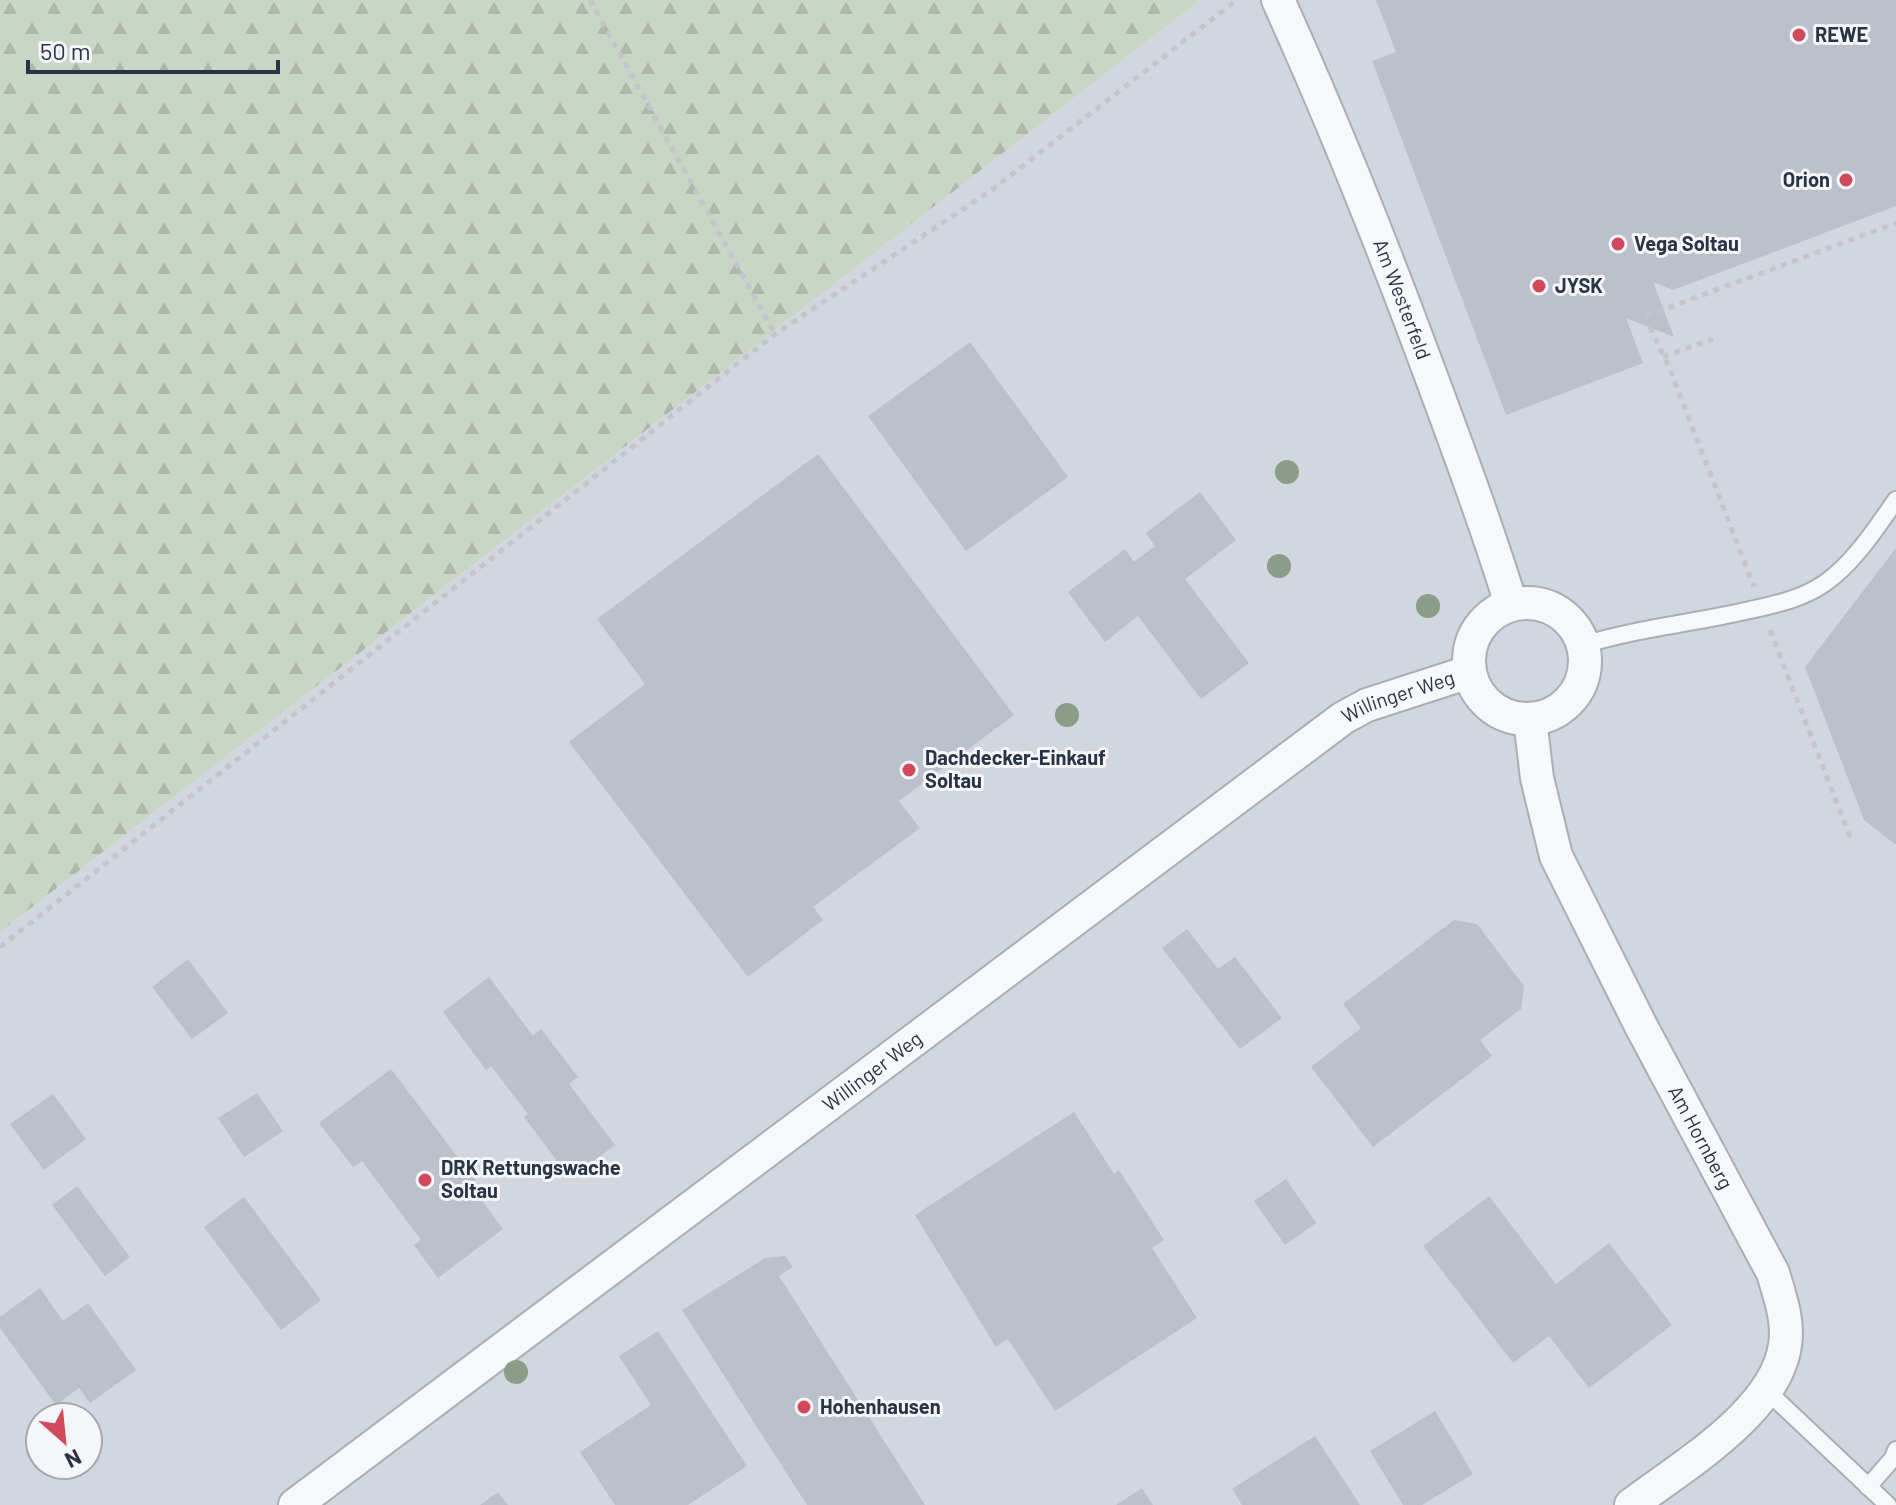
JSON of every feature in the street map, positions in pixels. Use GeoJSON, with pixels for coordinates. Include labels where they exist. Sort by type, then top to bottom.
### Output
{"type":"FeatureCollection","features":[{"type":"Feature","properties":{"kind":"street","name":"Am Westerfeld"},"geometry":{"type":"LineString","coordinates":[[1278,0],[1339,139],[1394,277],[1488,530],[1511,604]]}},
{"type":"Feature","properties":{"kind":"street"},"geometry":{"type":"LineString","coordinates":[[1529,602],[1547,606],[1563,615],[1576,628],[1583,645],[1585,666],[1580,685],[1567,702],[1550,714],[1530,719],[1498,711],[1485,701],[1475,688],[1469,672],[1473,637],[1482,623],[1511,604],[1529,602]]}},
{"type":"Feature","properties":{"kind":"street","name":"Willinger Weg"},"geometry":{"type":"LineString","coordinates":[[295,1505],[1343,718],[1367,705],[1469,672]]}},
{"type":"Feature","properties":{"kind":"street","name":"Am Hornberg"},"geometry":{"type":"LineString","coordinates":[[1530,719],[1537,778],[1556,856],[1635,1015],[1773,1273],[1785,1315],[1785,1345],[1780,1365],[1767,1391],[1731,1429],[1631,1505]]}},
{"type":"Feature","properties":{"kind":"lane"},"geometry":{"type":"LineString","coordinates":[[1583,645],[1613,636],[1694,623],[1808,594],[1827,582],[1847,563],[1896,500]]}},
{"type":"Feature","properties":{"kind":"lane"},"geometry":{"type":"LineString","coordinates":[[1767,1391],[1888,1505]]}},
{"type":"Feature","properties":{"kind":"lane"},"geometry":{"type":"LineString","coordinates":[[1868,1487],[1893,1458],[1896,1450]]}},
{"type":"Feature","properties":{"kind":"path"},"geometry":{"type":"LineString","coordinates":[[590,0],[775,334]]}},
{"type":"Feature","properties":{"kind":"path"},"geometry":{"type":"LineString","coordinates":[[0,947],[775,334],[989,192],[1237,0]]}},
{"type":"Feature","properties":{"kind":"path"},"geometry":{"type":"LineString","coordinates":[[1646,316],[1896,223]]}},
{"type":"Feature","properties":{"kind":"path"},"geometry":{"type":"LineString","coordinates":[[1650,327],[1852,842]]}},
{"type":"Feature","properties":{"kind":"path"},"geometry":{"type":"LineString","coordinates":[[1663,357],[1713,339]]}},
{"type":"Feature","properties":{"kind":"shaded area"},"geometry":{"type":"Polygon","coordinates":[[[1200,0],[1896,0],[1896,1505],[0,1505],[0,932],[1200,0]]]}},
{"type":"Feature","properties":{"kind":"green space"},"geometry":{"type":"Polygon","coordinates":[[[0,0],[1200,0],[0,932],[0,0]]]}},
{"type":"Feature","properties":{"kind":"building","name":"Vega Soltau"},"geometry":{"type":"Polygon","coordinates":[[[1376,0],[1896,0],[1896,206],[1673,290],[1653,282],[1674,337],[1626,318],[1643,363],[1506,415],[1372,61],[1396,52],[1376,0]]]}},
{"type":"Feature","properties":{"kind":"building"},"geometry":{"type":"Polygon","coordinates":[[[970,342],[1068,477],[966,551],[868,416],[970,342]]]}},
{"type":"Feature","properties":{"kind":"building"},"geometry":{"type":"Polygon","coordinates":[[[818,454],[1014,715],[899,801],[920,828],[813,907],[823,920],[748,977],[569,742],[645,684],[597,619],[818,454]]]}},
{"type":"Feature","properties":{"kind":"building"},"geometry":{"type":"Polygon","coordinates":[[[1200,492],[1236,540],[1185,579],[1249,663],[1201,699],[1138,616],[1105,642],[1068,592],[1125,549],[1134,562],[1155,546],[1146,533],[1200,492]]]}},
{"type":"Feature","properties":{"kind":"building"},"geometry":{"type":"Polygon","coordinates":[[[1896,548],[1896,845],[1864,820],[1805,667],[1896,548]]]}},
{"type":"Feature","properties":{"kind":"building"},"geometry":{"type":"Polygon","coordinates":[[[1454,920],[1477,924],[1524,986],[1521,1009],[1480,1040],[1492,1056],[1373,1147],[1311,1067],[1361,1028],[1343,1004],[1454,920]]]}},
{"type":"Feature","properties":{"kind":"building"},"geometry":{"type":"Polygon","coordinates":[[[1187,929],[1218,969],[1235,957],[1282,1018],[1240,1049],[1162,948],[1187,929]]]}},
{"type":"Feature","properties":{"kind":"building"},"geometry":{"type":"Polygon","coordinates":[[[188,959],[228,1013],[192,1039],[152,987],[188,959]]]}},
{"type":"Feature","properties":{"kind":"building"},"geometry":{"type":"Polygon","coordinates":[[[489,977],[533,1036],[541,1029],[578,1077],[569,1084],[615,1145],[570,1178],[524,1117],[528,1114],[491,1066],[486,1070],[443,1012],[489,977]]]}},
{"type":"Feature","properties":{"kind":"building","name":"DRK Rettungswache Soltau"},"geometry":{"type":"Polygon","coordinates":[[[391,1069],[484,1192],[479,1197],[503,1229],[438,1278],[414,1245],[421,1240],[362,1161],[353,1167],[319,1123],[391,1069]]]}},
{"type":"Feature","properties":{"kind":"building"},"geometry":{"type":"Polygon","coordinates":[[[257,1093],[283,1131],[244,1157],[218,1118],[257,1093]]]}},
{"type":"Feature","properties":{"kind":"building"},"geometry":{"type":"Polygon","coordinates":[[[53,1094],[86,1139],[44,1170],[10,1124],[53,1094]]]}},
{"type":"Feature","properties":{"kind":"building"},"geometry":{"type":"Polygon","coordinates":[[[1074,1112],[1114,1174],[1119,1170],[1164,1240],[1152,1248],[1197,1318],[1055,1411],[1008,1339],[996,1347],[915,1215],[1074,1112]]]}},
{"type":"Feature","properties":{"kind":"building"},"geometry":{"type":"Polygon","coordinates":[[[1286,1179],[1316,1223],[1285,1245],[1254,1201],[1286,1179]]]}},
{"type":"Feature","properties":{"kind":"building"},"geometry":{"type":"Polygon","coordinates":[[[77,1186],[130,1257],[105,1276],[52,1205],[77,1186]]]}},
{"type":"Feature","properties":{"kind":"building"},"geometry":{"type":"Polygon","coordinates":[[[1489,1196],[1556,1284],[1609,1243],[1672,1325],[1589,1388],[1549,1336],[1513,1363],[1423,1246],[1489,1196]]]}},
{"type":"Feature","properties":{"kind":"building"},"geometry":{"type":"Polygon","coordinates":[[[244,1197],[321,1300],[281,1330],[204,1227],[244,1197]]]}},
{"type":"Feature","properties":{"kind":"building","name":"Hohenhausen"},"geometry":{"type":"Polygon","coordinates":[[[785,1256],[793,1267],[779,1276],[925,1505],[807,1505],[682,1310],[765,1258],[785,1256]]]}},
{"type":"Feature","properties":{"kind":"building"},"geometry":{"type":"Polygon","coordinates":[[[40,1288],[63,1321],[88,1303],[136,1370],[93,1401],[89,1401],[79,1388],[61,1401],[53,1401],[0,1328],[0,1317],[40,1288]]]}},
{"type":"Feature","properties":{"kind":"building"},"geometry":{"type":"Polygon","coordinates":[[[658,1331],[747,1466],[688,1505],[615,1505],[580,1452],[651,1405],[619,1356],[658,1331]]]}},
{"type":"Feature","properties":{"kind":"building"},"geometry":{"type":"Polygon","coordinates":[[[1435,1411],[1473,1474],[1422,1505],[1403,1505],[1370,1451],[1435,1411]]]}},
{"type":"Feature","properties":{"kind":"building"},"geometry":{"type":"Polygon","coordinates":[[[1315,1436],[1360,1505],[1242,1505],[1232,1489],[1315,1436]]]}},
{"type":"Feature","properties":{"kind":"building"},"geometry":{"type":"Polygon","coordinates":[[[1142,1488],[1153,1505],[1116,1505],[1142,1488]]]}},
{"type":"Feature","properties":{"kind":"building"},"geometry":{"type":"Polygon","coordinates":[[[498,1492],[508,1505],[480,1505],[498,1492]]]}},
{"type":"Feature","properties":{"kind":"place","name":"REWE"},"geometry":{"type":"Point","coordinates":[1799,35]}},
{"type":"Feature","properties":{"kind":"place","name":"Orion"},"geometry":{"type":"Point","coordinates":[1846,180]}},
{"type":"Feature","properties":{"kind":"place","name":"Vega Soltau"},"geometry":{"type":"Point","coordinates":[1618,244]}},
{"type":"Feature","properties":{"kind":"place","name":"JYSK"},"geometry":{"type":"Point","coordinates":[1539,286]}},
{"type":"Feature","properties":{"kind":"place","name":"Dachdecker-Einkauf Soltau"},"geometry":{"type":"Point","coordinates":[909,770]}},
{"type":"Feature","properties":{"kind":"place","name":"DRK Rettungswache Soltau"},"geometry":{"type":"Point","coordinates":[425,1180]}},
{"type":"Feature","properties":{"kind":"place","name":"Hohenhausen"},"geometry":{"type":"Point","coordinates":[804,1407]}}]}
